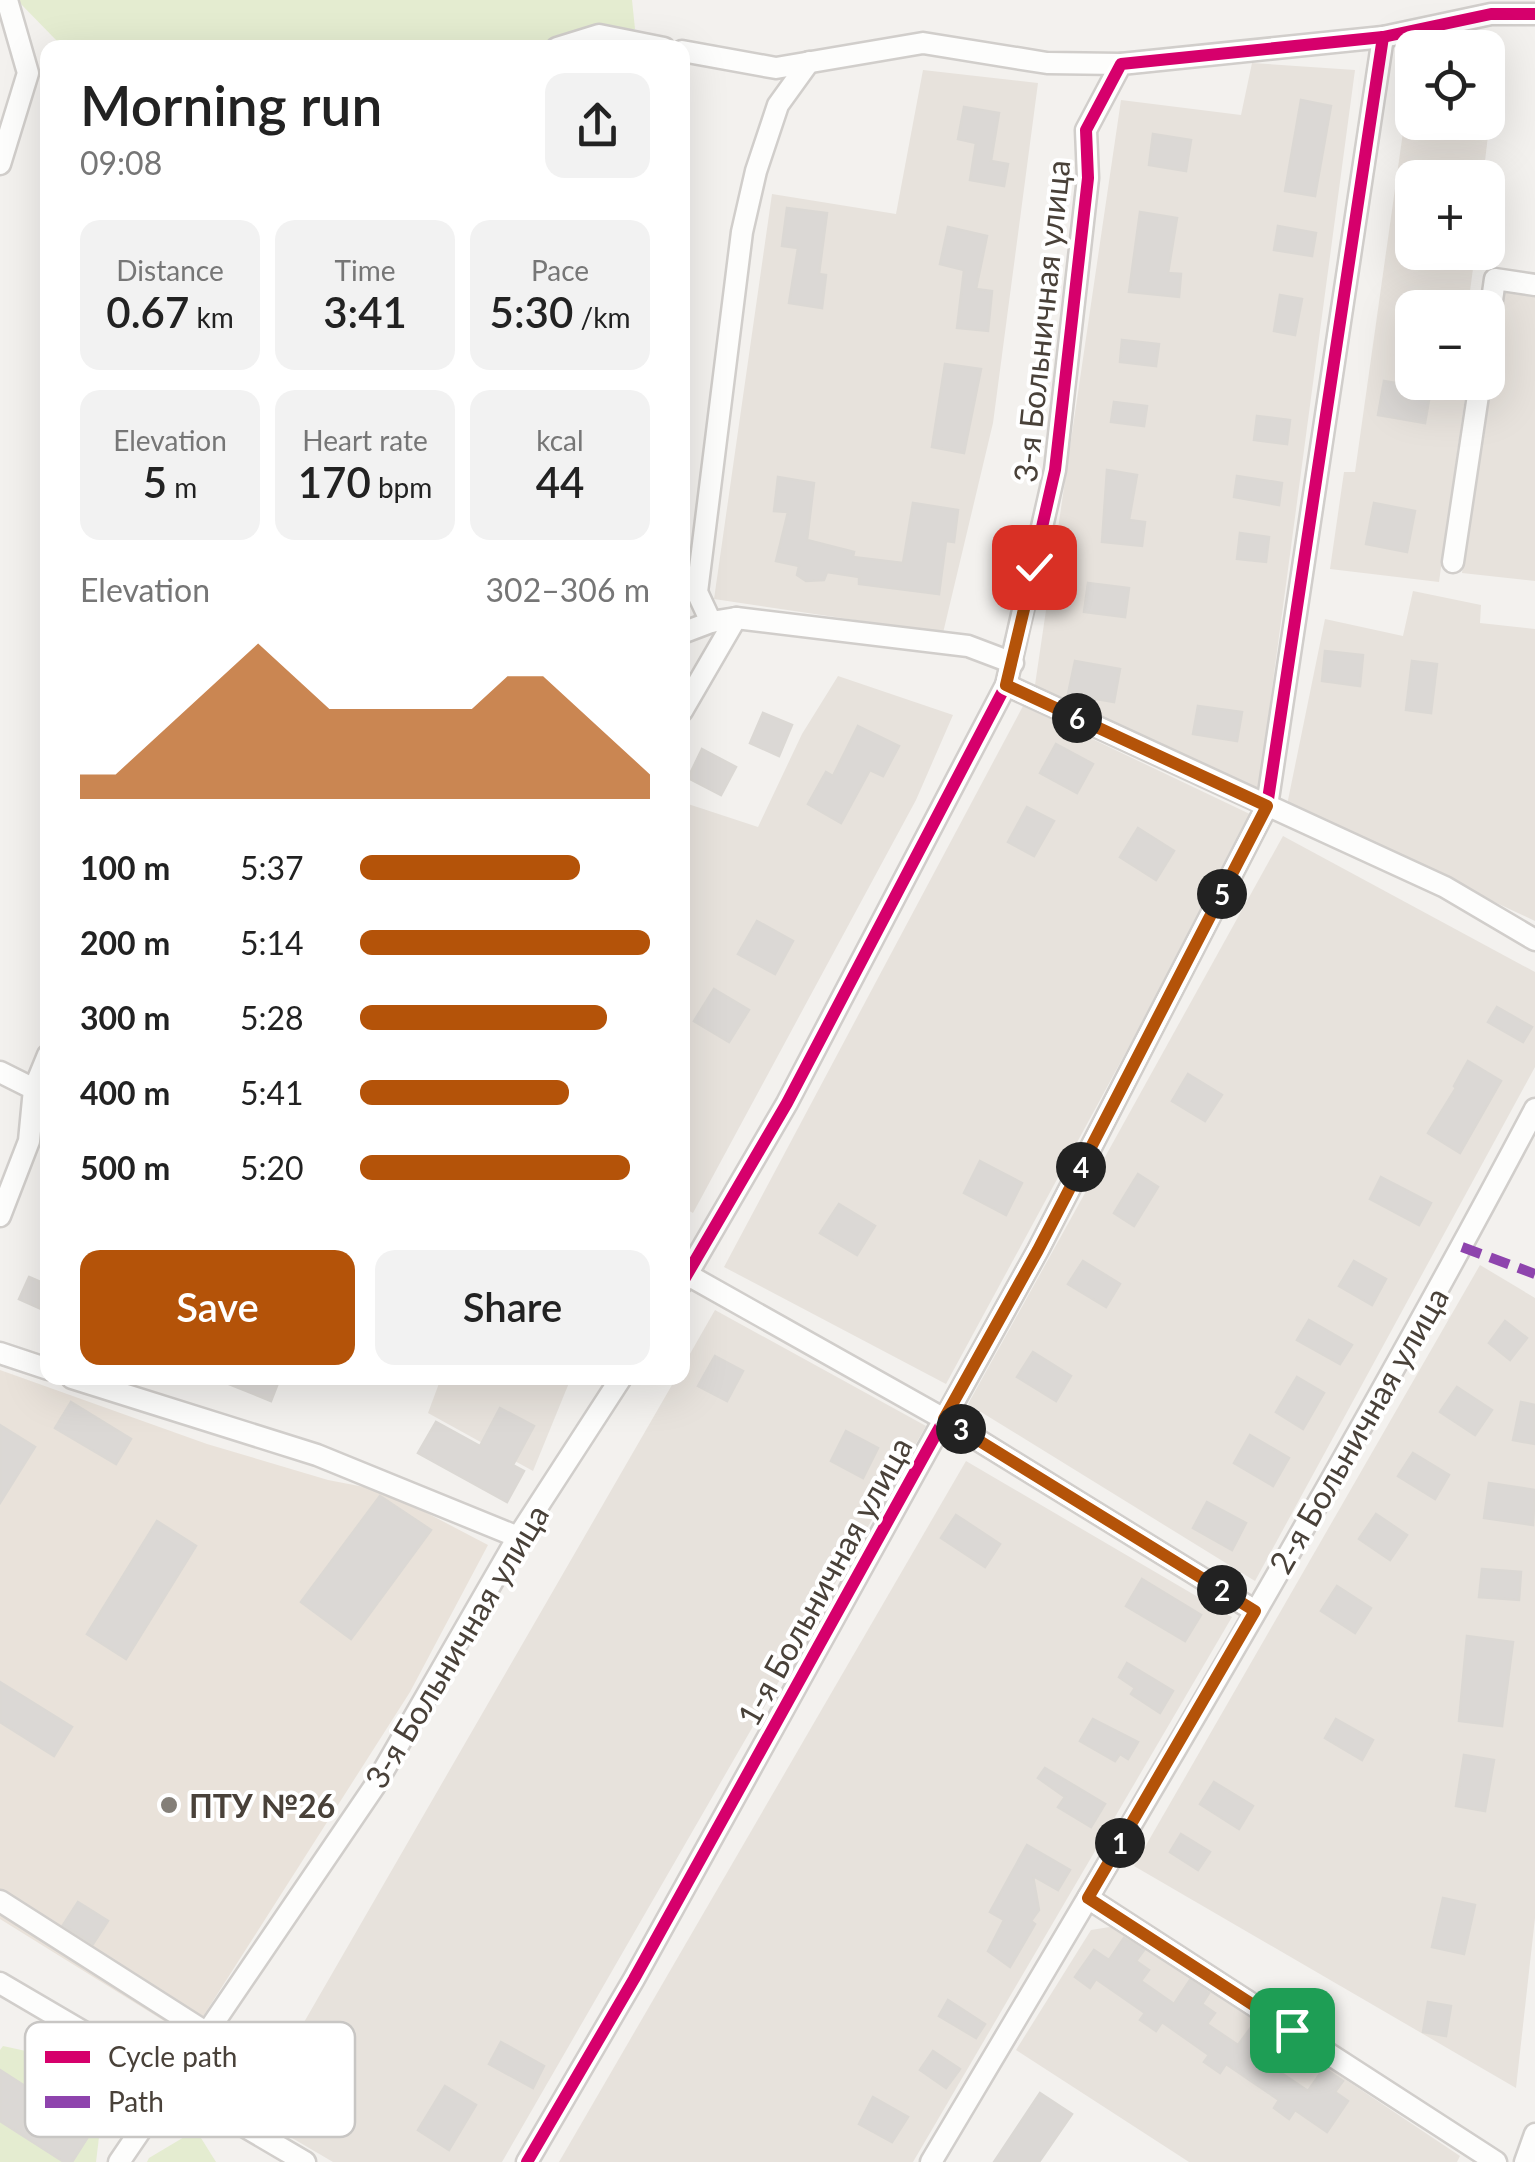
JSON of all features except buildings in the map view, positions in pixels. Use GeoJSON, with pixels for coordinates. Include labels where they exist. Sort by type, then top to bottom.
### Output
{"type":"FeatureCollection","features":[{"type":"Feature","properties":{"kind":"street"},"geometry":{"type":"LineString","coordinates":[[0,164],[38,73],[6,0]]}},
{"type":"Feature","properties":{"kind":"street"},"geometry":{"type":"LineString","coordinates":[[690,52],[776,68],[923,43],[1046,63],[1121,64],[1383,37],[1490,14],[1535,14]]}},
{"type":"Feature","properties":{"kind":"street"},"geometry":{"type":"LineString","coordinates":[[585,40],[599,36],[621,40]]}},
{"type":"Feature","properties":{"kind":"street","name":"1-я Больничная улица"},"geometry":{"type":"LineString","coordinates":[[527,2162],[644,1962],[1038,1250],[1267,806],[1383,37]]}},
{"type":"Feature","properties":{"kind":"street"},"geometry":{"type":"LineString","coordinates":[[711,622],[697,592],[742,232],[756,171],[778,104],[809,62]]}},
{"type":"Feature","properties":{"kind":"street","name":"3-я Больничная улица"},"geometry":{"type":"LineString","coordinates":[[690,1270],[787,1103],[1014,663],[1055,470],[1088,178],[1086,130],[1121,64]]}},
{"type":"Feature","properties":{"kind":"street"},"geometry":{"type":"LineString","coordinates":[[1493,290],[1495,279],[1535,284]]}},
{"type":"Feature","properties":{"kind":"street"},"geometry":{"type":"LineString","coordinates":[[1453,562],[1477,400]]}},
{"type":"Feature","properties":{"kind":"street"},"geometry":{"type":"LineString","coordinates":[[690,630],[736,618],[968,646],[1014,663]]}},
{"type":"Feature","properties":{"kind":"street"},"geometry":{"type":"LineString","coordinates":[[690,697],[736,618]]}},
{"type":"Feature","properties":{"kind":"street"},"geometry":{"type":"LineString","coordinates":[[1006,685],[1445,887],[1535,940]]}},
{"type":"Feature","properties":{"kind":"street"},"geometry":{"type":"LineString","coordinates":[[0,1072],[34,1089]]}},
{"type":"Feature","properties":{"kind":"street"},"geometry":{"type":"LineString","coordinates":[[0,1216],[28,1141],[34,1089],[40,1074]]}},
{"type":"Feature","properties":{"kind":"street","name":"2-я Больничная улица"},"geometry":{"type":"LineString","coordinates":[[931,2162],[1255,1611],[1462,1247],[1535,1109]]}},
{"type":"Feature","properties":{"kind":"street"},"geometry":{"type":"LineString","coordinates":[[690,1282],[944,1419],[1255,1611]]}},
{"type":"Feature","properties":{"kind":"street"},"geometry":{"type":"LineString","coordinates":[[0,1352],[40,1366]]}},
{"type":"Feature","properties":{"kind":"street"},"geometry":{"type":"LineString","coordinates":[[94,1385],[317,1456],[518,1537]]}},
{"type":"Feature","properties":{"kind":"street","name":"3-я Больничная улица"},"geometry":{"type":"LineString","coordinates":[[214,2022],[374,1787],[518,1537],[616,1385]]}},
{"type":"Feature","properties":{"kind":"street"},"geometry":{"type":"LineString","coordinates":[[1088,1898],[1496,2162]]}},
{"type":"Feature","properties":{"kind":"street"},"geometry":{"type":"LineString","coordinates":[[0,1901],[191,2022]]}},
{"type":"Feature","properties":{"kind":"street"},"geometry":{"type":"LineString","coordinates":[[0,1983],[66,2022]]}},
{"type":"Feature","properties":{"kind":"street"},"geometry":{"type":"LineString","coordinates":[[1525,2162],[1535,2134]]}},
{"type":"Feature","properties":{"kind":"street","name":"3-я Больничная улица"},"geometry":{"type":"LineString","coordinates":[[119,2162],[136,2137]]}},
{"type":"Feature","properties":{"kind":"street"},"geometry":{"type":"LineString","coordinates":[[262,2137],[305,2162]]}},
{"type":"Feature","properties":{"kind":"shaded area"},"geometry":{"type":"Polygon","coordinates":[[[1252,63],[1355,70],[1258,793],[1035,685],[1121,100],[1241,115],[1252,63]]]}},
{"type":"Feature","properties":{"kind":"shaded area"},"geometry":{"type":"Polygon","coordinates":[[[923,70],[1038,83],[993,423],[943,633],[714,599],[772,194],[896,214],[923,70]]]}},
{"type":"Feature","properties":{"kind":"shaded area"},"geometry":{"type":"Polygon","coordinates":[[[1402,140],[1488,140],[1485,160],[1399,160],[1402,140]]]}},
{"type":"Feature","properties":{"kind":"shaded area"},"geometry":{"type":"Polygon","coordinates":[[[1395,189],[1395,270],[1473,270],[1470,290],[1395,290],[1395,400],[1465,400],[1439,582],[1330,569],[1344,472],[1355,472],[1395,189]]]}},
{"type":"Feature","properties":{"kind":"shaded area"},"geometry":{"type":"Polygon","coordinates":[[[1505,293],[1535,297],[1535,581],[1462,573],[1486,400],[1505,400],[1505,293]]]}},
{"type":"Feature","properties":{"kind":"shaded area"},"geometry":{"type":"Polygon","coordinates":[[[1413,591],[1481,605],[1480,623],[1535,629],[1535,921],[1287,805],[1325,619],[1403,636],[1413,591]]]}},
{"type":"Feature","properties":{"kind":"shaded area"},"geometry":{"type":"Polygon","coordinates":[[[838,676],[953,715],[916,800],[693,1213],[690,805],[758,827],[802,734],[838,676]]]}},
{"type":"Feature","properties":{"kind":"shaded area"},"geometry":{"type":"Polygon","coordinates":[[[1023,706],[1254,816],[946,1384],[724,1267],[1023,706]]]}},
{"type":"Feature","properties":{"kind":"shaded area"},"geometry":{"type":"Polygon","coordinates":[[[1283,836],[1535,972],[1535,1067],[1255,1581],[968,1404],[1283,836]]]}},
{"type":"Feature","properties":{"kind":"shaded area"},"geometry":{"type":"Polygon","coordinates":[[[1480,1265],[1535,1298],[1535,1918],[1516,2088],[1134,1866],[1480,1265]]]}},
{"type":"Feature","properties":{"kind":"shaded area"},"geometry":{"type":"Polygon","coordinates":[[[715,1310],[926,1426],[502,2162],[333,2162],[290,2137],[355,2137],[355,2022],[304,2022],[672,1385],[690,1385],[690,1354],[715,1310]]]}},
{"type":"Feature","properties":{"kind":"shaded area","name":"ПТУ №26"},"geometry":{"type":"Polygon","coordinates":[[[0,1370],[207,1444],[328,1480],[385,1491],[488,1545],[410,1692],[200,2022],[166,2022],[0,1919],[0,1370]]]}},
{"type":"Feature","properties":{"kind":"shaded area"},"geometry":{"type":"Polygon","coordinates":[[[438,1385],[568,1385],[533,1471],[428,1413],[438,1385]]]}},
{"type":"Feature","properties":{"kind":"shaded area"},"geometry":{"type":"Polygon","coordinates":[[[966,1461],[1232,1617],[913,2162],[559,2162],[966,1461]]]}},
{"type":"Feature","properties":{"kind":"shaded area"},"geometry":{"type":"Polygon","coordinates":[[[1116,1926],[1460,2156],[1457,2162],[1189,2162],[1016,2050],[1091,1930],[1116,1926]]]}},
{"type":"Feature","properties":{"kind":"green space"},"geometry":{"type":"Polygon","coordinates":[[[17,0],[632,0],[635,29],[575,40],[56,40],[17,0]]]}},
{"type":"Feature","properties":{"kind":"green space"},"geometry":{"type":"Polygon","coordinates":[[[3,2046],[25,2051],[25,2137],[99,2137],[96,2162],[0,2162],[3,2046]]]}},
{"type":"Feature","properties":{"kind":"green space"},"geometry":{"type":"Polygon","coordinates":[[[184,2137],[200,2137],[216,2162],[147,2162],[184,2137]]]}},
{"type":"Feature","properties":{"kind":"marked path"},"geometry":{"type":"LineString","coordinates":[[1462,1247],[1535,1274]]}},
{"type":"Feature","properties":{"kind":"cycle path"},"geometry":{"type":"LineString","coordinates":[[690,1269],[787,1103],[1006,685],[1055,470],[1088,178],[1086,130],[1121,64],[1383,37],[1491,14],[1535,14]]}},
{"type":"Feature","properties":{"kind":"cycle path"},"geometry":{"type":"LineString","coordinates":[[527,2162],[634,1979],[1038,1250],[1267,806],[1383,37]]}},
{"type":"Feature","properties":{"kind":"place","name":"ПТУ №26"},"geometry":{"type":"Point","coordinates":[169,1805]}},
{"type":"Feature","properties":{"kind":"route"},"geometry":{"type":"LineString","coordinates":[[1034,567],[1006,685],[1267,806],[1038,1250],[944,1419],[1255,1611],[1088,1898],[1292,2030]]}}]}
